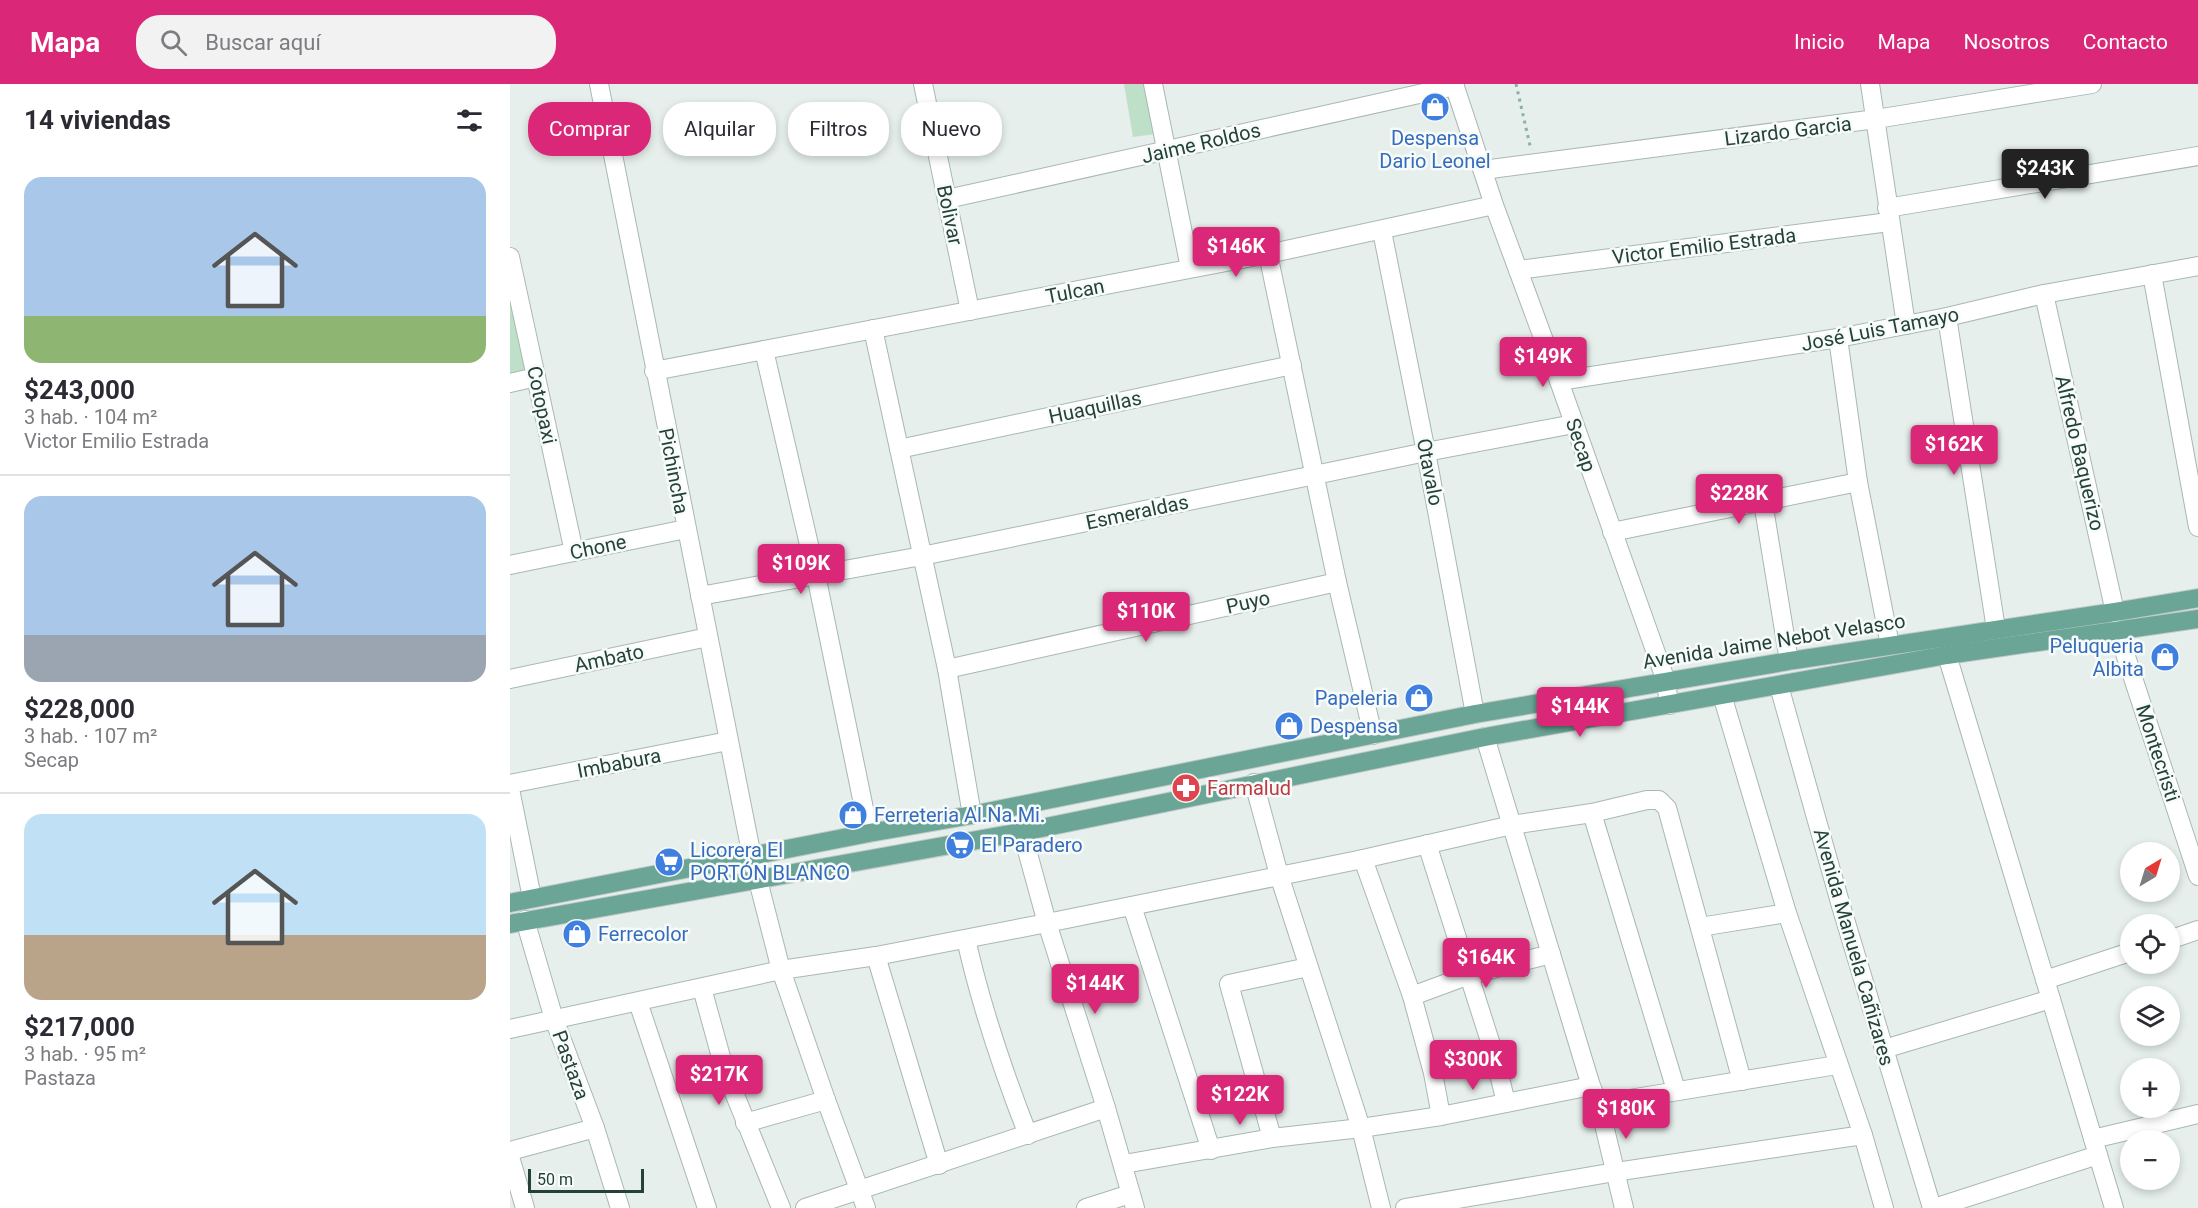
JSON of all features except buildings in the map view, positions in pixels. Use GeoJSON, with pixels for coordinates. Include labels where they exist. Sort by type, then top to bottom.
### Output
{"type":"FeatureCollection","features":[{"type":"Feature","properties":{"kind":"main road","name":"Avenida Jaime Nebot Velasco"},"geometry":{"type":"LineString","coordinates":[[518,922],[1022,831],[1485,737],[1947,656],[2116,621],[2198,598]]}},
{"type":"Feature","properties":{"kind":"main road","name":"Avenida Jaime Nebot Velasco"},"geometry":{"type":"LineString","coordinates":[[510,903],[972,815],[1475,714],[1666,681],[1996,629],[2116,621],[2198,619]]}},
{"type":"Feature","properties":{"kind":"main road"},"geometry":{"type":"LineString","coordinates":[[1752,668],[1757,689]]}},
{"type":"Feature","properties":{"kind":"street","name":"Pichincha"},"geometry":{"type":"LineString","coordinates":[[599,84],[752,857],[781,970],[863,1200]]}},
{"type":"Feature","properties":{"kind":"street","name":"Bolivar"},"geometry":{"type":"LineString","coordinates":[[924,84],[970,311]]}},
{"type":"Feature","properties":{"kind":"street"},"geometry":{"type":"LineString","coordinates":[[1153,84],[1190,268]]}},
{"type":"Feature","properties":{"kind":"street"},"geometry":{"type":"LineString","coordinates":[[1870,84],[1906,325]]}},
{"type":"Feature","properties":{"kind":"street","name":"Lizardo Garcia"},"geometry":{"type":"LineString","coordinates":[[1483,170],[1876,119],[2092,84]]}},
{"type":"Feature","properties":{"kind":"street","name":"Jaime Roldos"},"geometry":{"type":"LineString","coordinates":[[947,199],[1455,85]]}},
{"type":"Feature","properties":{"kind":"street","name":"Secap"},"geometry":{"type":"LineString","coordinates":[[1455,85],[1494,205],[1666,681],[1669,705]]}},
{"type":"Feature","properties":{"kind":"street","name":"Victor Emilio Estrada"},"geometry":{"type":"LineString","coordinates":[[1518,270],[1888,215],[2198,156]]}},
{"type":"Feature","properties":{"kind":"street","name":"Tulcan"},"geometry":{"type":"LineString","coordinates":[[654,371],[1268,254],[1494,205]]}},
{"type":"Feature","properties":{"kind":"street","name":"Otavalo"},"geometry":{"type":"LineString","coordinates":[[1382,231],[1475,714]]}},
{"type":"Feature","properties":{"kind":"street"},"geometry":{"type":"LineString","coordinates":[[1268,254],[1337,582],[1373,735]]}},
{"type":"Feature","properties":{"kind":"street","name":"Cotopaxi"},"geometry":{"type":"LineString","coordinates":[[510,257],[574,552]]}},
{"type":"Feature","properties":{"kind":"street","name":"José Luis Tamayo"},"geometry":{"type":"LineString","coordinates":[[1559,381],[1838,338],[1947,317],[2044,294],[2198,266]]}},
{"type":"Feature","properties":{"kind":"street"},"geometry":{"type":"LineString","coordinates":[[2152,274],[2198,527]]}},
{"type":"Feature","properties":{"kind":"street","name":"Alfredo Baquerizo"},"geometry":{"type":"LineString","coordinates":[[2044,294],[2116,621]]}},
{"type":"Feature","properties":{"kind":"street"},"geometry":{"type":"LineString","coordinates":[[1947,317],[1996,629]]}},
{"type":"Feature","properties":{"kind":"street"},"geometry":{"type":"LineString","coordinates":[[873,329],[947,669],[972,815]]}},
{"type":"Feature","properties":{"kind":"street"},"geometry":{"type":"LineString","coordinates":[[1838,338],[1858,482],[1890,645]]}},
{"type":"Feature","properties":{"kind":"street"},"geometry":{"type":"LineString","coordinates":[[764,350],[816,575],[868,833]]}},
{"type":"Feature","properties":{"kind":"street","name":"Huaquillas"},"geometry":{"type":"LineString","coordinates":[[899,449],[1292,365]]}},
{"type":"Feature","properties":{"kind":"street"},"geometry":{"type":"LineString","coordinates":[[510,382],[536,377]]}},
{"type":"Feature","properties":{"kind":"street","name":"Esmeraldas"},"geometry":{"type":"LineString","coordinates":[[700,596],[922,556],[1426,452],[1574,424]]}},
{"type":"Feature","properties":{"kind":"street"},"geometry":{"type":"LineString","coordinates":[[1612,532],[1858,482]]}},
{"type":"Feature","properties":{"kind":"street"},"geometry":{"type":"LineString","coordinates":[[1763,502],[1789,661]]}},
{"type":"Feature","properties":{"kind":"street","name":"Chone"},"geometry":{"type":"LineString","coordinates":[[510,565],[686,529]]}},
{"type":"Feature","properties":{"kind":"street","name":"Puyo"},"geometry":{"type":"LineString","coordinates":[[947,669],[1337,582]]}},
{"type":"Feature","properties":{"kind":"street","name":"Montecristi"},"geometry":{"type":"LineString","coordinates":[[2116,621],[2198,876]]}},
{"type":"Feature","properties":{"kind":"street","name":"Ambato"},"geometry":{"type":"LineString","coordinates":[[510,679],[708,637]]}},
{"type":"Feature","properties":{"kind":"street"},"geometry":{"type":"LineString","coordinates":[[1947,656],[2114,1208]]}},
{"type":"Feature","properties":{"kind":"street","name":"Avenida Manuela Cañizares"},"geometry":{"type":"LineString","coordinates":[[1779,686],[1884,1049],[1933,1208]]}},
{"type":"Feature","properties":{"kind":"street"},"geometry":{"type":"LineString","coordinates":[[1722,695],[1787,913],[1837,1065],[1863,1135],[1884,1208]]}},
{"type":"Feature","properties":{"kind":"street"},"geometry":{"type":"LineString","coordinates":[[1485,737],[1591,1086],[1599,1104],[1624,1208]]}},
{"type":"Feature","properties":{"kind":"street","name":"Imbabura"},"geometry":{"type":"LineString","coordinates":[[510,784],[728,741]]}},
{"type":"Feature","properties":{"kind":"street"},"geometry":{"type":"LineString","coordinates":[[1254,783],[1279,875],[1361,1128],[1381,1208]]}},
{"type":"Feature","properties":{"kind":"street"},"geometry":{"type":"LineString","coordinates":[[510,789],[532,898]]}},
{"type":"Feature","properties":{"kind":"street"},"geometry":{"type":"LineString","coordinates":[[510,1029],[781,970],[876,956],[966,939],[1362,859],[1512,825],[1592,813],[1647,800],[1659,800],[1667,808],[1742,1081]]}},
{"type":"Feature","properties":{"kind":"street"},"geometry":{"type":"LineString","coordinates":[[1592,813],[1676,1090]]}},
{"type":"Feature","properties":{"kind":"street"},"geometry":{"type":"LineString","coordinates":[[1022,831],[1047,923],[1124,1164],[1132,1201],[1086,1208]]}},
{"type":"Feature","properties":{"kind":"street"},"geometry":{"type":"LineString","coordinates":[[1427,844],[1495,1057],[1506,1103]]}},
{"type":"Feature","properties":{"kind":"street"},"geometry":{"type":"LineString","coordinates":[[1362,859],[1412,996],[1433,1073],[1441,1116]]}},
{"type":"Feature","properties":{"kind":"street"},"geometry":{"type":"LineString","coordinates":[[1132,906],[1211,1150]]}},
{"type":"Feature","properties":{"kind":"street"},"geometry":{"type":"LineString","coordinates":[[1700,927],[1787,913]]}},
{"type":"Feature","properties":{"kind":"street","name":"Pastaza"},"geometry":{"type":"LineString","coordinates":[[518,922],[595,1128],[620,1208]]}},
{"type":"Feature","properties":{"kind":"street"},"geometry":{"type":"LineString","coordinates":[[2180,936],[2198,930]]}},
{"type":"Feature","properties":{"kind":"street"},"geometry":{"type":"LineString","coordinates":[[966,939],[989,1029],[1028,1135]]}},
{"type":"Feature","properties":{"kind":"street"},"geometry":{"type":"LineString","coordinates":[[1412,996],[1469,975],[1551,954]]}},
{"type":"Feature","properties":{"kind":"street"},"geometry":{"type":"LineString","coordinates":[[2045,980],[2120,955]]}},
{"type":"Feature","properties":{"kind":"street"},"geometry":{"type":"LineString","coordinates":[[876,956],[939,1165]]}},
{"type":"Feature","properties":{"kind":"street"},"geometry":{"type":"LineString","coordinates":[[1272,1138],[1230,984],[1308,967]]}},
{"type":"Feature","properties":{"kind":"street"},"geometry":{"type":"LineString","coordinates":[[702,988],[724,1068],[781,1208]]}},
{"type":"Feature","properties":{"kind":"street"},"geometry":{"type":"LineString","coordinates":[[1884,1049],[2051,999]]}},
{"type":"Feature","properties":{"kind":"street"},"geometry":{"type":"LineString","coordinates":[[638,1002],[707,1208]]}},
{"type":"Feature","properties":{"kind":"street"},"geometry":{"type":"LineString","coordinates":[[1599,1104],[1837,1065]]}},
{"type":"Feature","properties":{"kind":"street"},"geometry":{"type":"LineString","coordinates":[[1124,1164],[1272,1138],[1441,1116],[1591,1086]]}},
{"type":"Feature","properties":{"kind":"street"},"geometry":{"type":"LineString","coordinates":[[745,1123],[826,1100]]}},
{"type":"Feature","properties":{"kind":"street"},"geometry":{"type":"LineString","coordinates":[[806,1208],[863,1200],[939,1165],[1106,1108]]}},
{"type":"Feature","properties":{"kind":"street"},"geometry":{"type":"LineString","coordinates":[[1933,1208],[2096,1147],[2198,1114]]}},
{"type":"Feature","properties":{"kind":"street"},"geometry":{"type":"LineString","coordinates":[[510,1151],[595,1128]]}},
{"type":"Feature","properties":{"kind":"street"},"geometry":{"type":"LineString","coordinates":[[1405,1208],[1615,1172],[1863,1135]]}},
{"type":"Feature","properties":{"kind":"street"},"geometry":{"type":"LineString","coordinates":[[510,1157],[525,1208]]}},
{"type":"Feature","properties":{"kind":"path"},"geometry":{"type":"LineString","coordinates":[[1516,84],[1534,164]]}},
{"type":"Feature","properties":{"kind":"green space"},"geometry":{"type":"Polygon","coordinates":[[[1124,84],[1144,84],[1155,134],[1133,137],[1124,84]]]}},
{"type":"Feature","properties":{"kind":"green space"},"geometry":{"type":"Polygon","coordinates":[[[510,291],[525,371],[510,374],[510,291]]]}},
{"type":"Feature","properties":{"kind":"place","name":"Despensa Dario Leonel"},"geometry":{"type":"Point","coordinates":[1435,107]}},
{"type":"Feature","properties":{"kind":"place","name":"Peluqueria Albita"},"geometry":{"type":"Point","coordinates":[2165,657]}},
{"type":"Feature","properties":{"kind":"place","name":"Papeleria"},"geometry":{"type":"Point","coordinates":[1419,698]}},
{"type":"Feature","properties":{"kind":"place","name":"Despensa"},"geometry":{"type":"Point","coordinates":[1289,726]}},
{"type":"Feature","properties":{"kind":"place","name":"Farmalud"},"geometry":{"type":"Point","coordinates":[1186,788]}},
{"type":"Feature","properties":{"kind":"place","name":"Ferreteria Al.Na.Mi."},"geometry":{"type":"Point","coordinates":[853,815]}},
{"type":"Feature","properties":{"kind":"place","name":"El Paradero"},"geometry":{"type":"Point","coordinates":[960,845]}},
{"type":"Feature","properties":{"kind":"place","name":"Licorera El PORTÓN BLANCO"},"geometry":{"type":"Point","coordinates":[669,862]}},
{"type":"Feature","properties":{"kind":"place","name":"Ferrecolor"},"geometry":{"type":"Point","coordinates":[577,934]}}]}
